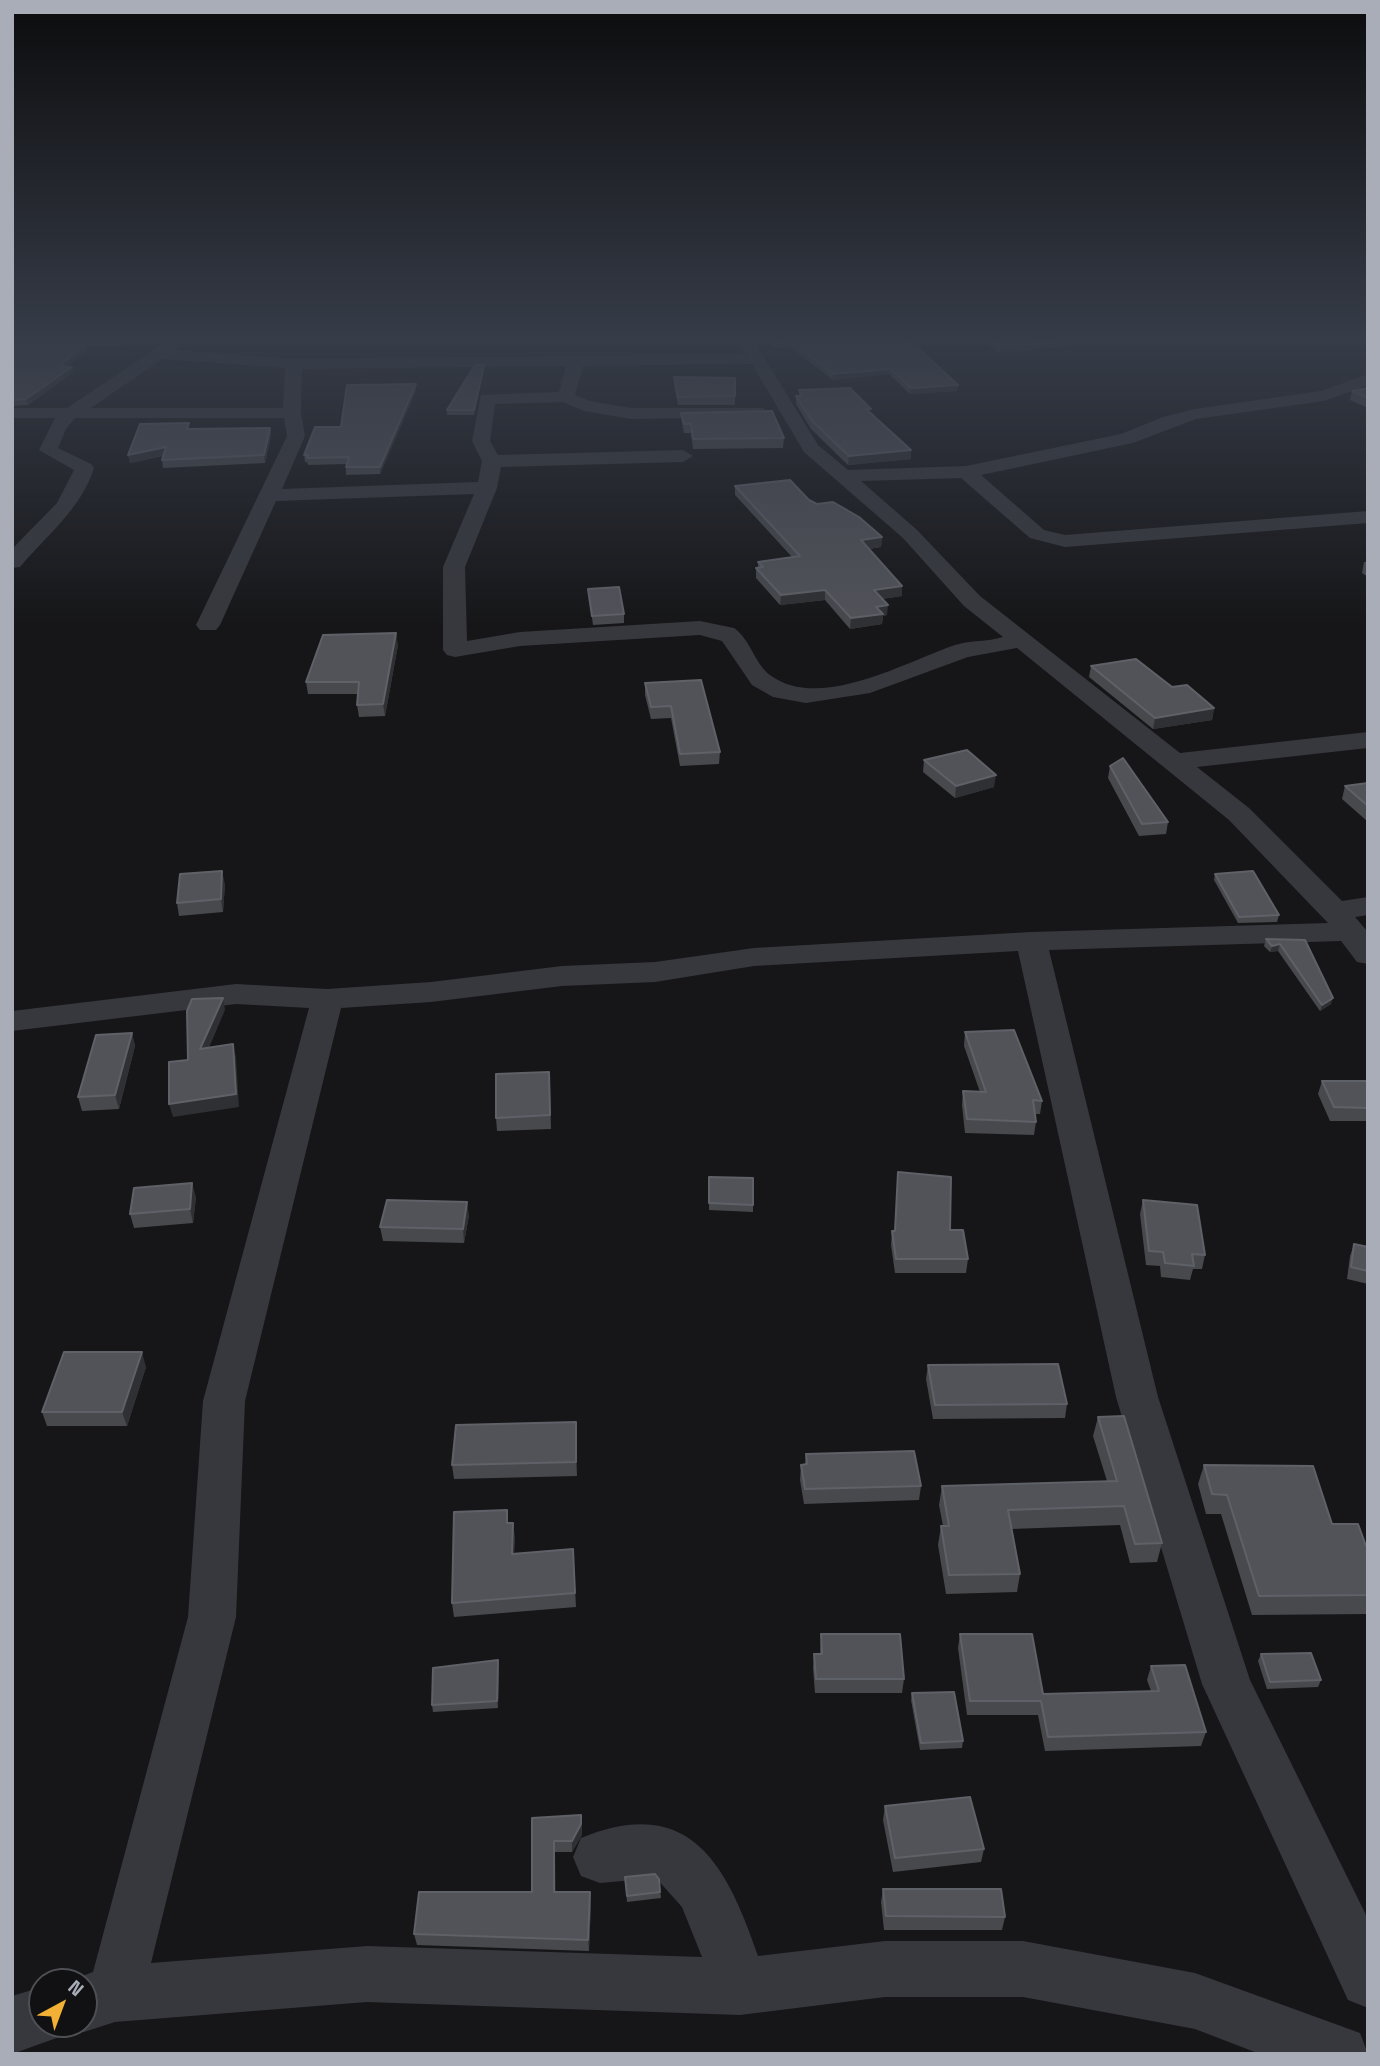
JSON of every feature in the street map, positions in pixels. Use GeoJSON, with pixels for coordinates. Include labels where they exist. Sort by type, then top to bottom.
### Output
{"type":"FeatureCollection","features":[{"type":"Feature","properties":{"kind":"street"},"geometry":{"type":"LineString","coordinates":[[12,562],[68,503],[80,484],[84,468],[48,450],[53,437]]}},
{"type":"Feature","properties":{"kind":"street"},"geometry":{"type":"LineString","coordinates":[[208,625],[295,437]]}},
{"type":"Feature","properties":{"kind":"street"},"geometry":{"type":"LineString","coordinates":[[481,437],[492,461],[487,488],[454,567],[455,650],[520,639],[700,628],[727,634],[736,641],[742,656],[760,679],[780,693],[810,696],[837,692],[890,677],[965,650],[986,649],[1021,640]]}},
{"type":"Feature","properties":{"kind":"street"},"geometry":{"type":"LineString","coordinates":[[804,437],[811,448],[909,534],[972,601],[1239,814],[1356,926]]}},
{"type":"Feature","properties":{"kind":"street"},"geometry":{"type":"LineString","coordinates":[[842,476],[966,472],[1130,437]]}},
{"type":"Feature","properties":{"kind":"street"},"geometry":{"type":"LineString","coordinates":[[492,461],[683,456]]}},
{"type":"Feature","properties":{"kind":"street"},"geometry":{"type":"LineString","coordinates":[[966,472],[1037,534],[1065,541],[1368,517]]}},
{"type":"Feature","properties":{"kind":"street"},"geometry":{"type":"LineString","coordinates":[[267,495],[487,488]]}},
{"type":"Feature","properties":{"kind":"street"},"geometry":{"type":"LineString","coordinates":[[1175,762],[1368,740]]}},
{"type":"Feature","properties":{"kind":"street"},"geometry":{"type":"LineString","coordinates":[[12,1021],[236,995],[327,999],[431,992],[562,976],[655,972],[754,957],[1356,926]]}},
{"type":"Feature","properties":{"kind":"street"},"geometry":{"type":"LineString","coordinates":[[1031,941],[1137,1397],[1227,1684],[1368,1980]]}},
{"type":"Feature","properties":{"kind":"street"},"geometry":{"type":"LineString","coordinates":[[327,999],[276,1208],[224,1401],[212,1617],[99,1998],[368,1974],[740,1987],[885,1969],[1023,1969],[1195,2001],[1339,2054]]}},
{"type":"Feature","properties":{"kind":"street"},"geometry":{"type":"LineString","coordinates":[[600,1857],[656,1851],[673,1856],[695,1875],[740,1987]]}},
{"type":"Feature","properties":{"kind":"building"},"geometry":{"type":"Polygon","coordinates":[[[135,437],[268,437],[264,455],[162,460],[166,447],[128,455],[135,437]]]}},
{"type":"Feature","properties":{"kind":"building"},"geometry":{"type":"Polygon","coordinates":[[[311,437],[393,437],[380,467],[346,467],[349,457],[307,458],[308,455],[304,455],[311,437]]]}},
{"type":"Feature","properties":{"kind":"building"},"geometry":{"type":"Polygon","coordinates":[[[693,437],[784,438],[693,439],[693,437]]]}},
{"type":"Feature","properties":{"kind":"building"},"geometry":{"type":"Polygon","coordinates":[[[829,437],[897,437],[911,450],[849,456],[829,437]]]}},
{"type":"Feature","properties":{"kind":"building"},"geometry":{"type":"Polygon","coordinates":[[[790,480],[809,500],[817,504],[833,502],[859,517],[882,537],[861,540],[902,586],[874,590],[888,605],[876,607],[883,614],[851,618],[825,590],[781,595],[756,568],[763,567],[758,562],[800,556],[735,486],[790,480]]]}},
{"type":"Feature","properties":{"kind":"building"},"geometry":{"type":"Polygon","coordinates":[[[619,587],[624,614],[592,616],[588,589],[619,587]]]}},
{"type":"Feature","properties":{"kind":"building"},"geometry":{"type":"Polygon","coordinates":[[[396,633],[383,704],[357,705],[359,682],[306,682],[323,635],[396,633]]]}},
{"type":"Feature","properties":{"kind":"building"},"geometry":{"type":"Polygon","coordinates":[[[1136,659],[1172,687],[1187,685],[1214,708],[1155,718],[1091,666],[1136,659]]]}},
{"type":"Feature","properties":{"kind":"building"},"geometry":{"type":"Polygon","coordinates":[[[701,680],[720,752],[680,754],[671,706],[651,707],[645,683],[701,680]]]}},
{"type":"Feature","properties":{"kind":"building"},"geometry":{"type":"Polygon","coordinates":[[[967,750],[996,775],[956,786],[924,760],[967,750]]]}},
{"type":"Feature","properties":{"kind":"building"},"geometry":{"type":"Polygon","coordinates":[[[1123,758],[1168,822],[1142,824],[1110,766],[1123,758]]]}},
{"type":"Feature","properties":{"kind":"building"},"geometry":{"type":"Polygon","coordinates":[[[1368,783],[1368,806],[1345,786],[1368,783]]]}},
{"type":"Feature","properties":{"kind":"building"},"geometry":{"type":"Polygon","coordinates":[[[222,871],[221,899],[177,903],[180,874],[222,871]]]}},
{"type":"Feature","properties":{"kind":"building"},"geometry":{"type":"Polygon","coordinates":[[[1253,871],[1279,915],[1239,917],[1215,874],[1253,871]]]}},
{"type":"Feature","properties":{"kind":"building"},"geometry":{"type":"Polygon","coordinates":[[[1266,939],[1305,940],[1333,998],[1322,1005],[1280,944],[1272,946],[1266,939]]]}},
{"type":"Feature","properties":{"kind":"building"},"geometry":{"type":"Polygon","coordinates":[[[223,998],[200,1049],[233,1044],[236,1094],[169,1104],[169,1062],[188,1060],[187,1011],[192,999],[223,998]]]}},
{"type":"Feature","properties":{"kind":"building"},"geometry":{"type":"Polygon","coordinates":[[[1014,1030],[1042,1101],[1033,1100],[1036,1122],[967,1119],[963,1091],[986,1092],[965,1032],[1014,1030]]]}},
{"type":"Feature","properties":{"kind":"building"},"geometry":{"type":"Polygon","coordinates":[[[132,1033],[115,1095],[78,1097],[96,1035],[132,1033]]]}},
{"type":"Feature","properties":{"kind":"building"},"geometry":{"type":"Polygon","coordinates":[[[549,1072],[550,1115],[496,1118],[496,1074],[549,1072]]]}},
{"type":"Feature","properties":{"kind":"building"},"geometry":{"type":"Polygon","coordinates":[[[1322,1081],[1367,1081],[1368,1108],[1334,1107],[1322,1081]]]}},
{"type":"Feature","properties":{"kind":"building"},"geometry":{"type":"Polygon","coordinates":[[[898,1172],[951,1177],[950,1230],[963,1230],[968,1259],[896,1259],[892,1231],[895,1231],[898,1172]]]}},
{"type":"Feature","properties":{"kind":"building"},"geometry":{"type":"Polygon","coordinates":[[[709,1177],[753,1178],[753,1205],[709,1203],[709,1177]]]}},
{"type":"Feature","properties":{"kind":"building"},"geometry":{"type":"Polygon","coordinates":[[[192,1183],[190,1209],[130,1214],[134,1188],[192,1183]]]}},
{"type":"Feature","properties":{"kind":"building"},"geometry":{"type":"Polygon","coordinates":[[[387,1200],[467,1202],[463,1229],[380,1227],[387,1200]]]}},
{"type":"Feature","properties":{"kind":"building"},"geometry":{"type":"Polygon","coordinates":[[[1143,1200],[1197,1205],[1205,1255],[1192,1254],[1194,1266],[1165,1263],[1163,1252],[1149,1251],[1143,1200]]]}},
{"type":"Feature","properties":{"kind":"building"},"geometry":{"type":"Polygon","coordinates":[[[1354,1244],[1368,1247],[1368,1271],[1351,1267],[1354,1244]]]}},
{"type":"Feature","properties":{"kind":"building"},"geometry":{"type":"Polygon","coordinates":[[[64,1352],[142,1352],[122,1412],[42,1412],[64,1352]]]}},
{"type":"Feature","properties":{"kind":"building"},"geometry":{"type":"Polygon","coordinates":[[[1058,1364],[1067,1404],[935,1405],[928,1365],[1058,1364]]]}},
{"type":"Feature","properties":{"kind":"building"},"geometry":{"type":"Polygon","coordinates":[[[1124,1416],[1162,1543],[1135,1544],[1124,1506],[1008,1510],[1020,1574],[949,1575],[941,1526],[949,1526],[942,1486],[1117,1481],[1098,1417],[1124,1416]]]}},
{"type":"Feature","properties":{"kind":"building"},"geometry":{"type":"Polygon","coordinates":[[[576,1422],[576,1462],[452,1465],[456,1425],[576,1422]]]}},
{"type":"Feature","properties":{"kind":"building"},"geometry":{"type":"Polygon","coordinates":[[[914,1451],[921,1486],[805,1489],[801,1465],[807,1464],[806,1454],[914,1451]]]}},
{"type":"Feature","properties":{"kind":"building"},"geometry":{"type":"Polygon","coordinates":[[[1204,1465],[1313,1466],[1332,1524],[1358,1524],[1368,1546],[1368,1595],[1259,1596],[1227,1495],[1212,1494],[1204,1465]]]}},
{"type":"Feature","properties":{"kind":"building"},"geometry":{"type":"Polygon","coordinates":[[[507,1510],[507,1523],[513,1523],[512,1554],[573,1549],[575,1593],[452,1603],[454,1512],[507,1510]]]}},
{"type":"Feature","properties":{"kind":"building"},"geometry":{"type":"Polygon","coordinates":[[[821,1634],[900,1634],[904,1679],[816,1679],[814,1654],[822,1654],[821,1634]]]}},
{"type":"Feature","properties":{"kind":"building"},"geometry":{"type":"Polygon","coordinates":[[[960,1634],[1032,1634],[1043,1694],[1159,1691],[1151,1666],[1185,1665],[1206,1732],[1048,1737],[1041,1701],[970,1701],[960,1634]]]}},
{"type":"Feature","properties":{"kind":"building"},"geometry":{"type":"Polygon","coordinates":[[[1311,1653],[1321,1680],[1270,1682],[1261,1654],[1311,1653]]]}},
{"type":"Feature","properties":{"kind":"building"},"geometry":{"type":"Polygon","coordinates":[[[498,1660],[497,1701],[432,1705],[433,1668],[498,1660]]]}},
{"type":"Feature","properties":{"kind":"building"},"geometry":{"type":"Polygon","coordinates":[[[954,1692],[963,1741],[921,1743],[912,1693],[954,1692]]]}},
{"type":"Feature","properties":{"kind":"building"},"geometry":{"type":"Polygon","coordinates":[[[970,1797],[984,1849],[895,1858],[885,1806],[970,1797]]]}},
{"type":"Feature","properties":{"kind":"building"},"geometry":{"type":"Polygon","coordinates":[[[581,1815],[581,1824],[572,1841],[554,1841],[554,1892],[590,1892],[588,1940],[414,1934],[419,1892],[532,1892],[532,1818],[581,1815]]]}},
{"type":"Feature","properties":{"kind":"building"},"geometry":{"type":"Polygon","coordinates":[[[655,1874],[659,1879],[660,1892],[627,1896],[625,1877],[655,1874]]]}},
{"type":"Feature","properties":{"kind":"building"},"geometry":{"type":"Polygon","coordinates":[[[883,1889],[1001,1889],[1005,1917],[886,1916],[883,1889]]]}}]}
